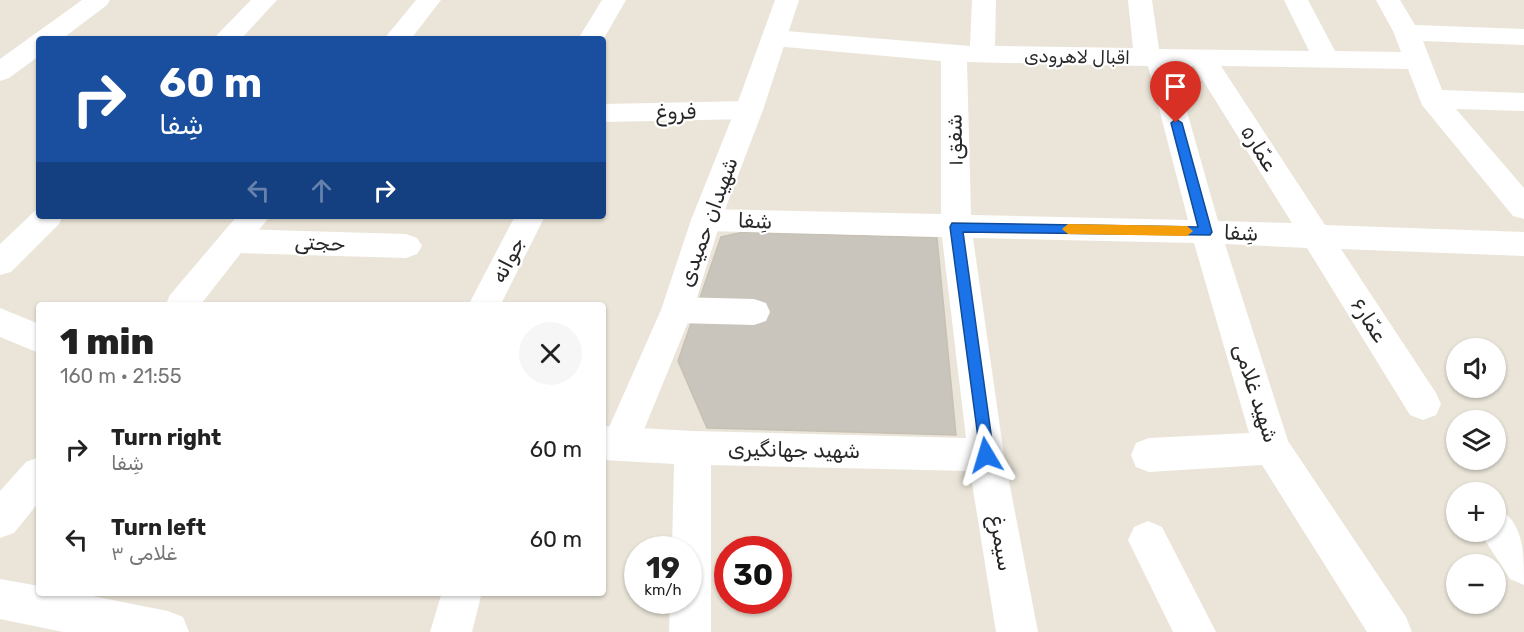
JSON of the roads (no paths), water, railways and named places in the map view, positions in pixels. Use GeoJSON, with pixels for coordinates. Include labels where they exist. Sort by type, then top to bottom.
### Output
{"type":"FeatureCollection","features":[{"type":"Feature","properties":{"kind":"street"},"geometry":{"type":"LineString","coordinates":[[49,36],[98,0]]}},
{"type":"Feature","properties":{"kind":"street"},"geometry":{"type":"LineString","coordinates":[[229,36],[265,0]]}},
{"type":"Feature","properties":{"kind":"street"},"geometry":{"type":"LineString","coordinates":[[399,36],[429,0]]}},
{"type":"Feature","properties":{"kind":"street"},"geometry":{"type":"LineString","coordinates":[[593,36],[614,0]]}},
{"type":"Feature","properties":{"kind":"street","name":"شهیدان حمیدی"},"geometry":{"type":"LineString","coordinates":[[612,442],[677,310],[706,220],[749,110],[787,0]]}},
{"type":"Feature","properties":{"kind":"street"},"geometry":{"type":"LineString","coordinates":[[982,55],[984,0]]}},
{"type":"Feature","properties":{"kind":"street","name":"شهید غلامی"},"geometry":{"type":"LineString","coordinates":[[1140,0],[1153,58],[1272,448],[1391,632]]}},
{"type":"Feature","properties":{"kind":"street"},"geometry":{"type":"LineString","coordinates":[[1296,0],[1326,59]]}},
{"type":"Feature","properties":{"kind":"street"},"geometry":{"type":"LineString","coordinates":[[1388,0],[1407,33],[1432,99],[1524,208]]}},
{"type":"Feature","properties":{"kind":"street"},"geometry":{"type":"LineString","coordinates":[[1407,33],[1524,38]]}},
{"type":"Feature","properties":{"kind":"street","name":"اقبال لاهرودی"},"geometry":{"type":"LineString","coordinates":[[774,38],[954,54],[1416,61]]}},
{"type":"Feature","properties":{"kind":"street"},"geometry":{"type":"LineString","coordinates":[[3,66],[36,46]]}},
{"type":"Feature","properties":{"kind":"street","name":"۱شفق"},"geometry":{"type":"LineString","coordinates":[[954,54],[956,227],[986,455]]}},
{"type":"Feature","properties":{"kind":"street","name":"۵عمّار"},"geometry":{"type":"LineString","coordinates":[[1203,59],[1315,236]]}},
{"type":"Feature","properties":{"kind":"street"},"geometry":{"type":"LineString","coordinates":[[1432,99],[1524,102]]}},
{"type":"Feature","properties":{"kind":"street","name":"فروغ"},"geometry":{"type":"LineString","coordinates":[[606,113],[749,110]]}},
{"type":"Feature","properties":{"kind":"street"},"geometry":{"type":"LineString","coordinates":[[0,263],[45,219]]}},
{"type":"Feature","properties":{"kind":"street"},"geometry":{"type":"LineString","coordinates":[[184,302],[253,219]]}},
{"type":"Feature","properties":{"kind":"street","name":"جوانه"},"geometry":{"type":"LineString","coordinates":[[486,302],[528,219]]}},
{"type":"Feature","properties":{"kind":"street","name":"شِفا"},"geometry":{"type":"LineString","coordinates":[[706,220],[1206,232],[1524,244]]}},
{"type":"Feature","properties":{"kind":"street","name":"۶عمّار"},"geometry":{"type":"LineString","coordinates":[[1315,236],[1423,404]]}},
{"type":"Feature","properties":{"kind":"street","name":"حجتی"},"geometry":{"type":"LineString","coordinates":[[235,241],[406,246]]}},
{"type":"Feature","properties":{"kind":"street"},"geometry":{"type":"LineString","coordinates":[[677,310],[754,312]]}},
{"type":"Feature","properties":{"kind":"street"},"geometry":{"type":"LineString","coordinates":[[0,322],[36,338]]}},
{"type":"Feature","properties":{"kind":"street","name":"شهید جهانگیری"},"geometry":{"type":"LineString","coordinates":[[612,442],[693,448],[986,455]]}},
{"type":"Feature","properties":{"kind":"street"},"geometry":{"type":"LineString","coordinates":[[690,632],[693,448]]}},
{"type":"Feature","properties":{"kind":"street"},"geometry":{"type":"LineString","coordinates":[[1149,455],[1272,448]]}},
{"type":"Feature","properties":{"kind":"street","name":"سیمرغ"},"geometry":{"type":"LineString","coordinates":[[986,455],[1017,632]]}},
{"type":"Feature","properties":{"kind":"street"},"geometry":{"type":"LineString","coordinates":[[0,519],[36,477]]}},
{"type":"Feature","properties":{"kind":"street"},"geometry":{"type":"LineString","coordinates":[[1148,540],[1194,632]]}},
{"type":"Feature","properties":{"kind":"street"},"geometry":{"type":"LineString","coordinates":[[1506,540],[1524,565]]}},
{"type":"Feature","properties":{"kind":"street"},"geometry":{"type":"LineString","coordinates":[[452,632],[461,596]]}},
{"type":"Feature","properties":{"kind":"street"},"geometry":{"type":"LineString","coordinates":[[0,599],[168,632]]}}]}
